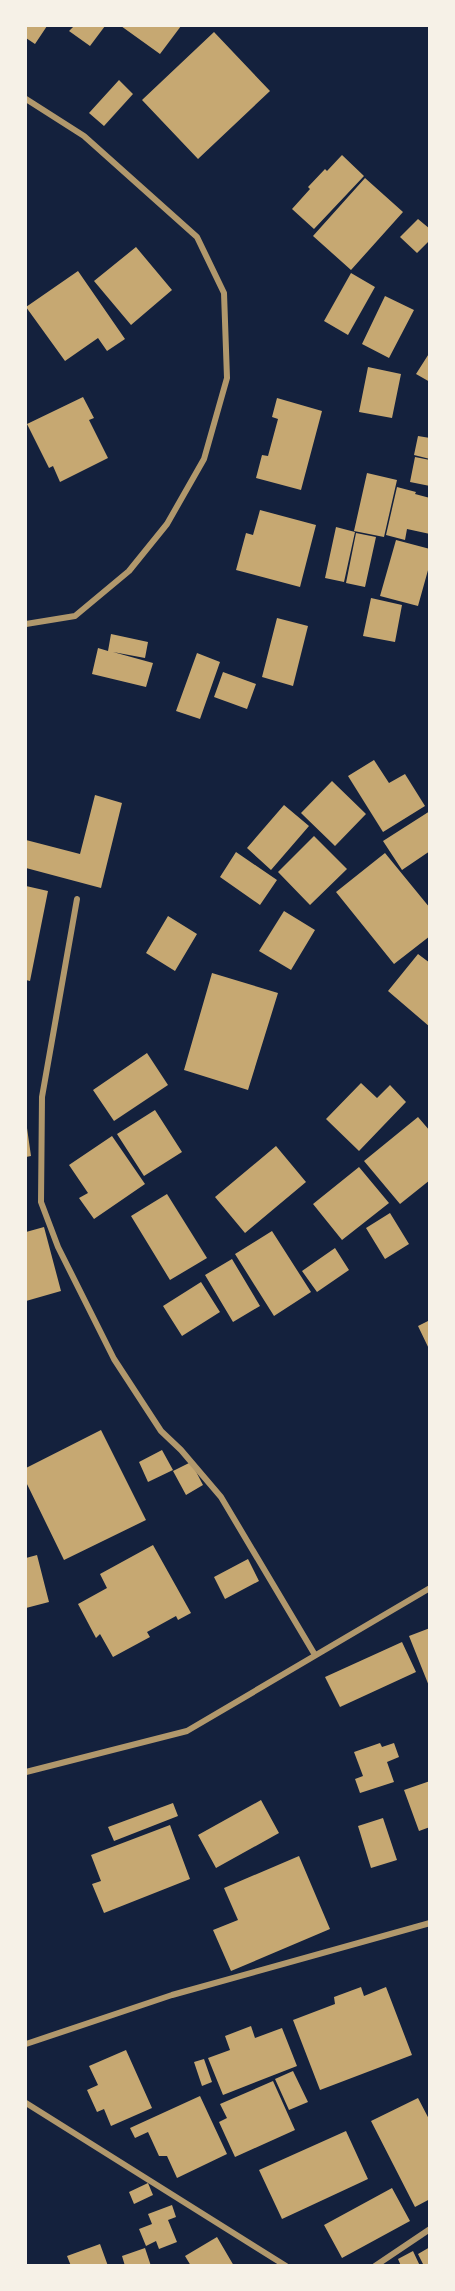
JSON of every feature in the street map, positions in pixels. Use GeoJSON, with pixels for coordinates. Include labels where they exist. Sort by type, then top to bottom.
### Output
{"type":"FeatureCollection","features":[{"type":"Feature","properties":{"kind":"street"},"geometry":{"type":"LineString","coordinates":[[26,99],[84,136],[197,237],[225,293],[227,378],[204,459],[167,524],[129,571],[75,616],[26,624]]}},
{"type":"Feature","properties":{"kind":"street"},"geometry":{"type":"LineString","coordinates":[[77,899],[42,1097],[41,1202],[58,1246],[114,1359],[161,1431],[181,1450],[221,1497],[315,1655]]}},
{"type":"Feature","properties":{"kind":"street"},"geometry":{"type":"LineString","coordinates":[[26,1772],[188,1731],[429,1588]]}},
{"type":"Feature","properties":{"kind":"street"},"geometry":{"type":"LineString","coordinates":[[26,2044],[172,1995],[429,1923]]}},
{"type":"Feature","properties":{"kind":"street"},"geometry":{"type":"LineString","coordinates":[[26,2103],[286,2265]]}},
{"type":"Feature","properties":{"kind":"street"},"geometry":{"type":"LineString","coordinates":[[375,2265],[429,2229]]}},
{"type":"Feature","properties":{"kind":"building"},"geometry":{"type":"Polygon","coordinates":[[[26,26],[47,26],[35,44],[26,38],[26,26]]]}},
{"type":"Feature","properties":{"kind":"building"},"geometry":{"type":"Polygon","coordinates":[[[74,26],[105,26],[90,46],[69,31],[74,26]]]}},
{"type":"Feature","properties":{"kind":"building"},"geometry":{"type":"Polygon","coordinates":[[[121,26],[181,26],[160,54],[121,26]]]}},
{"type":"Feature","properties":{"kind":"building"},"geometry":{"type":"Polygon","coordinates":[[[214,32],[270,91],[198,159],[142,100],[214,32]]]}},
{"type":"Feature","properties":{"kind":"building"},"geometry":{"type":"Polygon","coordinates":[[[119,80],[133,94],[104,126],[89,113],[119,80]]]}},
{"type":"Feature","properties":{"kind":"building"},"geometry":{"type":"Polygon","coordinates":[[[342,155],[364,176],[314,229],[292,209],[310,189],[308,187],[342,155]]]}},
{"type":"Feature","properties":{"kind":"building"},"geometry":{"type":"Polygon","coordinates":[[[365,178],[403,212],[351,270],[313,236],[365,178]]]}},
{"type":"Feature","properties":{"kind":"building"},"geometry":{"type":"Polygon","coordinates":[[[418,219],[430,229],[430,240],[417,253],[400,237],[418,219]]]}},
{"type":"Feature","properties":{"kind":"building"},"geometry":{"type":"Polygon","coordinates":[[[136,247],[172,290],[131,325],[94,281],[136,247]]]}},
{"type":"Feature","properties":{"kind":"building"},"geometry":{"type":"Polygon","coordinates":[[[78,271],[125,339],[107,351],[98,338],[65,361],[26,307],[78,271]]]}},
{"type":"Feature","properties":{"kind":"building"},"geometry":{"type":"Polygon","coordinates":[[[351,273],[375,287],[348,335],[324,321],[351,273]]]}},
{"type":"Feature","properties":{"kind":"building"},"geometry":{"type":"Polygon","coordinates":[[[385,296],[414,310],[389,358],[362,344],[385,296]]]}},
{"type":"Feature","properties":{"kind":"building"},"geometry":{"type":"Polygon","coordinates":[[[430,352],[430,382],[416,374],[430,352]]]}},
{"type":"Feature","properties":{"kind":"building"},"geometry":{"type":"Polygon","coordinates":[[[368,367],[401,374],[392,418],[359,412],[368,367]]]}},
{"type":"Feature","properties":{"kind":"building"},"geometry":{"type":"Polygon","coordinates":[[[83,397],[94,418],[89,420],[108,458],[60,482],[53,466],[49,468],[27,424],[83,397]]]}},
{"type":"Feature","properties":{"kind":"building"},"geometry":{"type":"Polygon","coordinates":[[[277,398],[322,411],[301,490],[256,478],[262,455],[268,456],[278,419],[272,417],[277,398]]]}},
{"type":"Feature","properties":{"kind":"building"},"geometry":{"type":"Polygon","coordinates":[[[418,436],[430,438],[430,459],[414,455],[418,436]]]}},
{"type":"Feature","properties":{"kind":"building"},"geometry":{"type":"Polygon","coordinates":[[[415,457],[430,460],[430,486],[410,482],[415,457]]]}},
{"type":"Feature","properties":{"kind":"building"},"geometry":{"type":"Polygon","coordinates":[[[367,473],[397,480],[384,537],[354,531],[367,473]]]}},
{"type":"Feature","properties":{"kind":"building"},"geometry":{"type":"Polygon","coordinates":[[[397,487],[430,498],[430,534],[407,529],[405,540],[386,535],[397,487]]]}},
{"type":"Feature","properties":{"kind":"building"},"geometry":{"type":"Polygon","coordinates":[[[260,510],[316,525],[300,587],[236,570],[246,533],[253,535],[260,510]]]}},
{"type":"Feature","properties":{"kind":"building"},"geometry":{"type":"Polygon","coordinates":[[[336,527],[355,532],[344,582],[325,578],[336,527]]]}},
{"type":"Feature","properties":{"kind":"building"},"geometry":{"type":"Polygon","coordinates":[[[356,533],[376,537],[365,587],[346,583],[356,533]]]}},
{"type":"Feature","properties":{"kind":"building"},"geometry":{"type":"Polygon","coordinates":[[[396,540],[430,549],[430,563],[418,606],[380,596],[396,540]]]}},
{"type":"Feature","properties":{"kind":"building"},"geometry":{"type":"Polygon","coordinates":[[[371,598],[402,605],[395,642],[363,636],[371,598]]]}},
{"type":"Feature","properties":{"kind":"building"},"geometry":{"type":"Polygon","coordinates":[[[277,618],[308,626],[293,686],[262,677],[277,618]]]}},
{"type":"Feature","properties":{"kind":"building"},"geometry":{"type":"Polygon","coordinates":[[[111,634],[148,642],[145,658],[113,652],[153,663],[146,687],[92,674],[98,648],[108,651],[111,634]]]}},
{"type":"Feature","properties":{"kind":"building"},"geometry":{"type":"Polygon","coordinates":[[[197,653],[220,662],[200,719],[176,711],[197,653]]]}},
{"type":"Feature","properties":{"kind":"building"},"geometry":{"type":"Polygon","coordinates":[[[223,672],[256,684],[247,709],[214,697],[223,672]]]}},
{"type":"Feature","properties":{"kind":"building"},"geometry":{"type":"Polygon","coordinates":[[[374,760],[389,783],[405,774],[425,806],[383,832],[348,776],[374,760]]]}},
{"type":"Feature","properties":{"kind":"building"},"geometry":{"type":"Polygon","coordinates":[[[332,781],[366,814],[335,846],[301,813],[332,781]]]}},
{"type":"Feature","properties":{"kind":"building"},"geometry":{"type":"Polygon","coordinates":[[[95,795],[122,803],[101,888],[26,868],[26,840],[80,854],[95,795]]]}},
{"type":"Feature","properties":{"kind":"building"},"geometry":{"type":"Polygon","coordinates":[[[284,805],[309,826],[271,870],[247,848],[284,805]]]}},
{"type":"Feature","properties":{"kind":"building"},"geometry":{"type":"Polygon","coordinates":[[[430,811],[430,851],[402,870],[383,841],[430,811]]]}},
{"type":"Feature","properties":{"kind":"building"},"geometry":{"type":"Polygon","coordinates":[[[314,836],[347,869],[310,905],[278,872],[314,836]]]}},
{"type":"Feature","properties":{"kind":"building"},"geometry":{"type":"Polygon","coordinates":[[[236,852],[277,880],[260,905],[220,877],[236,852]]]}},
{"type":"Feature","properties":{"kind":"building"},"geometry":{"type":"Polygon","coordinates":[[[385,853],[430,908],[430,936],[394,964],[336,892],[385,853]]]}},
{"type":"Feature","properties":{"kind":"building"},"geometry":{"type":"Polygon","coordinates":[[[26,886],[48,891],[30,981],[26,980],[26,886]]]}},
{"type":"Feature","properties":{"kind":"building"},"geometry":{"type":"Polygon","coordinates":[[[284,911],[315,930],[291,970],[259,951],[284,911]]]}},
{"type":"Feature","properties":{"kind":"building"},"geometry":{"type":"Polygon","coordinates":[[[168,916],[197,934],[175,971],[146,953],[168,916]]]}},
{"type":"Feature","properties":{"kind":"building"},"geometry":{"type":"Polygon","coordinates":[[[418,954],[430,963],[430,1027],[388,991],[418,954]]]}},
{"type":"Feature","properties":{"kind":"building"},"geometry":{"type":"Polygon","coordinates":[[[212,973],[278,993],[248,1090],[184,1070],[212,973]]]}},
{"type":"Feature","properties":{"kind":"building"},"geometry":{"type":"Polygon","coordinates":[[[147,1053],[168,1085],[114,1121],[93,1090],[147,1053]]]}},
{"type":"Feature","properties":{"kind":"building"},"geometry":{"type":"Polygon","coordinates":[[[361,1083],[377,1098],[390,1085],[406,1102],[359,1151],[326,1119],[361,1083]]]}},
{"type":"Feature","properties":{"kind":"building"},"geometry":{"type":"Polygon","coordinates":[[[155,1110],[182,1152],[144,1176],[117,1134],[155,1110]]]}},
{"type":"Feature","properties":{"kind":"building"},"geometry":{"type":"Polygon","coordinates":[[[418,1117],[430,1131],[430,1180],[400,1204],[364,1161],[418,1117]]]}},
{"type":"Feature","properties":{"kind":"building"},"geometry":{"type":"Polygon","coordinates":[[[26,1121],[31,1156],[26,1157],[26,1121]]]}},
{"type":"Feature","properties":{"kind":"building"},"geometry":{"type":"Polygon","coordinates":[[[112,1136],[145,1184],[94,1219],[79,1198],[88,1193],[69,1165],[112,1136]]]}},
{"type":"Feature","properties":{"kind":"building"},"geometry":{"type":"Polygon","coordinates":[[[276,1146],[306,1182],[245,1233],[215,1197],[276,1146]]]}},
{"type":"Feature","properties":{"kind":"building"},"geometry":{"type":"Polygon","coordinates":[[[359,1167],[389,1203],[342,1240],[313,1204],[359,1167]]]}},
{"type":"Feature","properties":{"kind":"building"},"geometry":{"type":"Polygon","coordinates":[[[167,1194],[207,1258],[170,1280],[131,1216],[167,1194]]]}},
{"type":"Feature","properties":{"kind":"building"},"geometry":{"type":"Polygon","coordinates":[[[390,1213],[409,1244],[385,1259],[366,1228],[390,1213]]]}},
{"type":"Feature","properties":{"kind":"building"},"geometry":{"type":"Polygon","coordinates":[[[44,1227],[61,1291],[26,1301],[26,1232],[44,1227]]]}},
{"type":"Feature","properties":{"kind":"building"},"geometry":{"type":"Polygon","coordinates":[[[272,1231],[311,1292],[274,1316],[235,1254],[272,1231]]]}},
{"type":"Feature","properties":{"kind":"building"},"geometry":{"type":"Polygon","coordinates":[[[335,1248],[349,1270],[317,1292],[302,1271],[335,1248]]]}},
{"type":"Feature","properties":{"kind":"building"},"geometry":{"type":"Polygon","coordinates":[[[232,1259],[260,1306],[233,1322],[205,1275],[232,1259]]]}},
{"type":"Feature","properties":{"kind":"building"},"geometry":{"type":"Polygon","coordinates":[[[201,1282],[220,1312],[182,1336],[163,1306],[201,1282]]]}},
{"type":"Feature","properties":{"kind":"building"},"geometry":{"type":"Polygon","coordinates":[[[430,1320],[430,1351],[418,1326],[430,1320]]]}},
{"type":"Feature","properties":{"kind":"building"},"geometry":{"type":"Polygon","coordinates":[[[101,1430],[146,1520],[64,1560],[26,1482],[26,1468],[101,1430]]]}},
{"type":"Feature","properties":{"kind":"building"},"geometry":{"type":"Polygon","coordinates":[[[162,1450],[173,1470],[148,1482],[139,1462],[162,1450]]]}},
{"type":"Feature","properties":{"kind":"building"},"geometry":{"type":"Polygon","coordinates":[[[191,1462],[203,1485],[186,1495],[173,1471],[191,1462]]]}},
{"type":"Feature","properties":{"kind":"building"},"geometry":{"type":"Polygon","coordinates":[[[153,1545],[191,1613],[178,1620],[176,1616],[147,1632],[150,1637],[113,1657],[100,1634],[96,1638],[78,1604],[107,1588],[100,1574],[153,1545]]]}},
{"type":"Feature","properties":{"kind":"building"},"geometry":{"type":"Polygon","coordinates":[[[37,1555],[49,1602],[26,1608],[26,1558],[37,1555]]]}},
{"type":"Feature","properties":{"kind":"building"},"geometry":{"type":"Polygon","coordinates":[[[248,1559],[259,1581],[225,1599],[214,1577],[248,1559]]]}},
{"type":"Feature","properties":{"kind":"building"},"geometry":{"type":"Polygon","coordinates":[[[430,1628],[430,1686],[429,1686],[409,1636],[430,1628]]]}},
{"type":"Feature","properties":{"kind":"building"},"geometry":{"type":"Polygon","coordinates":[[[402,1642],[416,1672],[340,1707],[325,1677],[402,1642]]]}},
{"type":"Feature","properties":{"kind":"building"},"geometry":{"type":"Polygon","coordinates":[[[380,1743],[382,1747],[394,1743],[399,1757],[387,1762],[394,1782],[360,1793],[355,1779],[363,1776],[354,1752],[380,1743]]]}},
{"type":"Feature","properties":{"kind":"building"},"geometry":{"type":"Polygon","coordinates":[[[430,1781],[430,1827],[419,1831],[404,1790],[430,1781]]]}},
{"type":"Feature","properties":{"kind":"building"},"geometry":{"type":"Polygon","coordinates":[[[261,1800],[279,1833],[216,1868],[198,1835],[261,1800]]]}},
{"type":"Feature","properties":{"kind":"building"},"geometry":{"type":"Polygon","coordinates":[[[173,1803],[178,1816],[114,1841],[108,1827],[173,1803]]]}},
{"type":"Feature","properties":{"kind":"building"},"geometry":{"type":"Polygon","coordinates":[[[383,1818],[397,1860],[371,1868],[358,1826],[383,1818]]]}},
{"type":"Feature","properties":{"kind":"building"},"geometry":{"type":"Polygon","coordinates":[[[170,1825],[190,1879],[104,1913],[92,1884],[101,1881],[91,1855],[170,1825]]]}},
{"type":"Feature","properties":{"kind":"building"},"geometry":{"type":"Polygon","coordinates":[[[299,1856],[330,1929],[231,1971],[213,1930],[238,1920],[224,1888],[299,1856]]]}},
{"type":"Feature","properties":{"kind":"building"},"geometry":{"type":"Polygon","coordinates":[[[361,1987],[364,1996],[386,1987],[412,2055],[320,2090],[293,2020],[335,2004],[334,1997],[361,1987]]]}},
{"type":"Feature","properties":{"kind":"building"},"geometry":{"type":"Polygon","coordinates":[[[251,2026],[255,2038],[282,2028],[297,2066],[223,2095],[208,2058],[230,2050],[225,2036],[251,2026]]]}},
{"type":"Feature","properties":{"kind":"building"},"geometry":{"type":"Polygon","coordinates":[[[126,2050],[152,2108],[111,2126],[104,2109],[97,2112],[87,2090],[98,2085],[89,2066],[126,2050]]]}},
{"type":"Feature","properties":{"kind":"building"},"geometry":{"type":"Polygon","coordinates":[[[204,2059],[212,2082],[202,2086],[194,2062],[204,2059]]]}},
{"type":"Feature","properties":{"kind":"building"},"geometry":{"type":"Polygon","coordinates":[[[293,2071],[308,2102],[289,2110],[275,2079],[293,2071]]]}},
{"type":"Feature","properties":{"kind":"building"},"geometry":{"type":"Polygon","coordinates":[[[273,2081],[295,2130],[235,2157],[219,2122],[227,2118],[220,2104],[273,2081]]]}},
{"type":"Feature","properties":{"kind":"building"},"geometry":{"type":"Polygon","coordinates":[[[200,2096],[227,2154],[177,2178],[167,2156],[159,2156],[148,2132],[135,2138],[130,2128],[200,2096]]]}},
{"type":"Feature","properties":{"kind":"building"},"geometry":{"type":"Polygon","coordinates":[[[418,2098],[430,2121],[430,2199],[415,2207],[371,2121],[418,2098]]]}},
{"type":"Feature","properties":{"kind":"building"},"geometry":{"type":"Polygon","coordinates":[[[346,2131],[368,2179],[282,2219],[259,2170],[346,2131]]]}},
{"type":"Feature","properties":{"kind":"building"},"geometry":{"type":"Polygon","coordinates":[[[148,2183],[153,2195],[134,2204],[129,2192],[148,2183]]]}},
{"type":"Feature","properties":{"kind":"building"},"geometry":{"type":"Polygon","coordinates":[[[392,2188],[410,2221],[342,2258],[324,2225],[392,2188]]]}},
{"type":"Feature","properties":{"kind":"building"},"geometry":{"type":"Polygon","coordinates":[[[172,2205],[176,2217],[168,2220],[177,2242],[159,2249],[156,2241],[146,2246],[139,2229],[152,2224],[148,2214],[172,2205]]]}},
{"type":"Feature","properties":{"kind":"building"},"geometry":{"type":"Polygon","coordinates":[[[217,2237],[234,2266],[191,2266],[185,2256],[217,2237]]]}},
{"type":"Feature","properties":{"kind":"building"},"geometry":{"type":"Polygon","coordinates":[[[100,2244],[108,2266],[71,2266],[67,2256],[100,2244]]]}},
{"type":"Feature","properties":{"kind":"building"},"geometry":{"type":"Polygon","coordinates":[[[430,2247],[430,2266],[424,2266],[418,2254],[430,2247]]]}},
{"type":"Feature","properties":{"kind":"building"},"geometry":{"type":"Polygon","coordinates":[[[145,2248],[151,2266],[125,2266],[122,2256],[145,2248]]]}},
{"type":"Feature","properties":{"kind":"building"},"geometry":{"type":"Polygon","coordinates":[[[413,2251],[420,2266],[401,2266],[398,2259],[413,2251]]]}}]}
